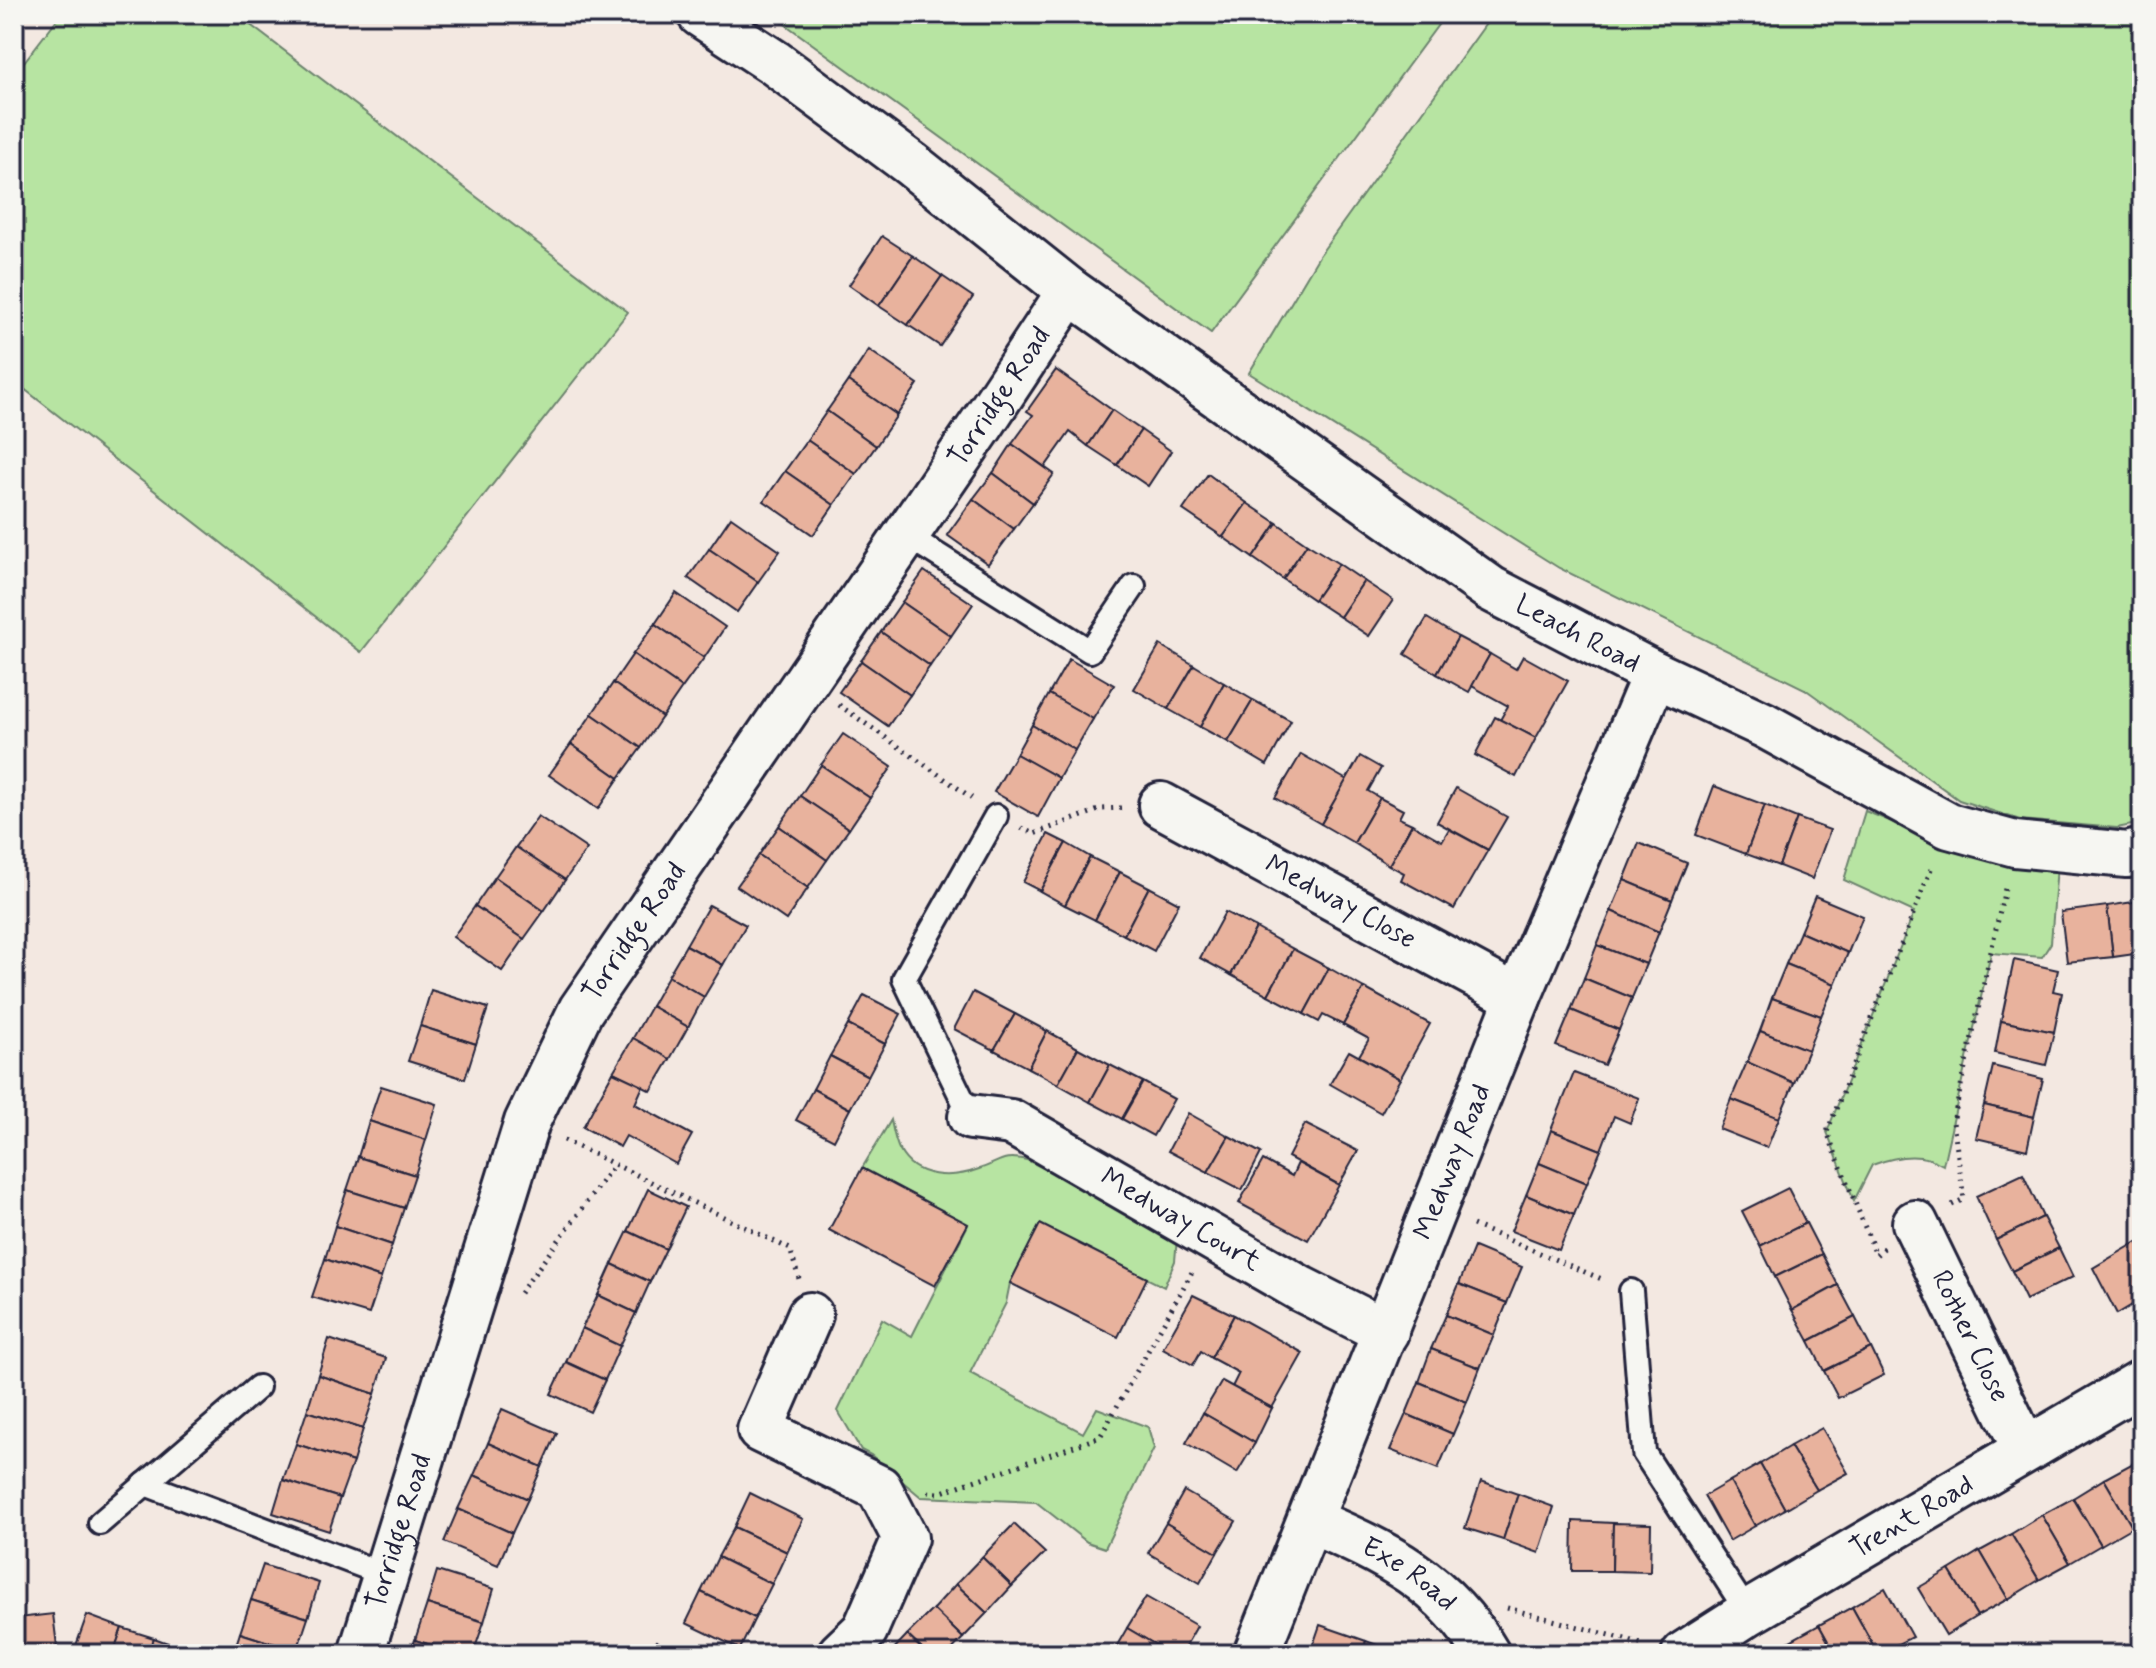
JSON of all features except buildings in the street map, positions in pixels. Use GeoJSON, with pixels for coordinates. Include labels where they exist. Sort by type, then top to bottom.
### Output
{"type":"FeatureCollection","features":[{"type":"Feature","properties":{"kind":"street","name":"Leach Road"},"geometry":{"type":"LineString","coordinates":[[700,14],[775,63],[911,164],[1070,291],[1491,589],[1655,674],[1764,725],[1949,826],[2015,844],[2127,855],[2142,851]]}},
{"type":"Feature","properties":{"kind":"street","name":"Torridge Road"},"geometry":{"type":"LineString","coordinates":[[361,1654],[527,1122],[581,1010],[1070,291]]}},
{"type":"Feature","properties":{"kind":"street","name":"Medway Road"},"geometry":{"type":"LineString","coordinates":[[1256,1654],[1518,998],[1655,674]]}},
{"type":"Feature","properties":{"kind":"street","name":"Medway Close"},"geometry":{"type":"LineString","coordinates":[[1161,805],[1518,998]]}},
{"type":"Feature","properties":{"kind":"street","name":"Medway Court"},"geometry":{"type":"LineString","coordinates":[[971,1117],[1011,1122],[1301,1289],[1386,1332]]}},
{"type":"Feature","properties":{"kind":"street","name":"Rother Close"},"geometry":{"type":"LineString","coordinates":[[1915,1223],[2025,1449]]}},
{"type":"Feature","properties":{"kind":"street"},"geometry":{"type":"LineString","coordinates":[[810,1315],[760,1430],[879,1488],[905,1538],[865,1630],[840,1654]]}},
{"type":"Feature","properties":{"kind":"street","name":"Trent Road"},"geometry":{"type":"LineString","coordinates":[[1667,1650],[1748,1613],[2142,1382]]}},
{"type":"Feature","properties":{"kind":"street","name":"Exe Road"},"geometry":{"type":"LineString","coordinates":[[1311,1521],[1376,1549],[1436,1589],[1487,1654]]}},
{"type":"Feature","properties":{"kind":"lane"},"geometry":{"type":"LineString","coordinates":[[906,535],[1090,651],[1134,586]]}},
{"type":"Feature","properties":{"kind":"lane"},"geometry":{"type":"LineString","coordinates":[[971,1117],[904,979],[996,816]]}},
{"type":"Feature","properties":{"kind":"lane"},"geometry":{"type":"LineString","coordinates":[[1631,1291],[1644,1453],[1748,1613]]}},
{"type":"Feature","properties":{"kind":"lane"},"geometry":{"type":"LineString","coordinates":[[100,1523],[258,1387]]}},
{"type":"Feature","properties":{"kind":"lane"},"geometry":{"type":"LineString","coordinates":[[145,1484],[386,1575]]}},
{"type":"Feature","properties":{"kind":"path"},"geometry":{"type":"LineString","coordinates":[[805,682],[996,816],[1034,834],[1101,809],[1161,805]]}},
{"type":"Feature","properties":{"kind":"path"},"geometry":{"type":"LineString","coordinates":[[1949,826],[1827,1132],[1876,1255],[1915,1223],[1964,1199],[1953,1122],[2015,844]]}},
{"type":"Feature","properties":{"kind":"path"},"geometry":{"type":"LineString","coordinates":[[527,1122],[790,1249],[810,1315]]}},
{"type":"Feature","properties":{"kind":"path"},"geometry":{"type":"LineString","coordinates":[[512,1304],[614,1165]]}},
{"type":"Feature","properties":{"kind":"path"},"geometry":{"type":"LineString","coordinates":[[1435,1209],[1631,1291]]}},
{"type":"Feature","properties":{"kind":"path"},"geometry":{"type":"LineString","coordinates":[[879,1488],[939,1493],[1100,1437],[1211,1237]]}},
{"type":"Feature","properties":{"kind":"path"},"geometry":{"type":"LineString","coordinates":[[1497,1605],[1667,1650]]}},
{"type":"Feature","properties":{"kind":"green space"},"geometry":{"type":"Polygon","coordinates":[[[61,14],[236,14],[628,312],[361,652],[14,381],[14,75],[61,14]]]}},
{"type":"Feature","properties":{"kind":"green space"},"geometry":{"type":"Polygon","coordinates":[[[771,14],[1446,14],[1211,333],[771,14]]]}},
{"type":"Feature","properties":{"kind":"green space"},"geometry":{"type":"Polygon","coordinates":[[[1493,14],[2142,14],[2142,823],[2117,828],[2020,820],[1959,800],[1805,689],[1559,568],[1249,373],[1319,256],[1493,14]]]}},
{"type":"Feature","properties":{"kind":"green space"},"geometry":{"type":"Polygon","coordinates":[[[1865,811],[1942,842],[2057,866],[2051,943],[2042,957],[1991,953],[1943,1165],[1926,1158],[1908,1156],[1872,1165],[1854,1201],[1827,1132],[1914,912],[1844,880],[1865,811]]]}},
{"type":"Feature","properties":{"kind":"green space"},"geometry":{"type":"Polygon","coordinates":[[[891,1120],[900,1151],[924,1172],[957,1174],[1007,1158],[1027,1160],[1144,1217],[1177,1238],[1175,1261],[1164,1287],[1040,1225],[1010,1283],[1006,1303],[970,1373],[1083,1433],[1097,1408],[1148,1427],[1154,1448],[1105,1548],[1087,1542],[1036,1502],[921,1497],[861,1450],[838,1411],[882,1319],[912,1336],[968,1225],[862,1168],[891,1120]]]}}]}
